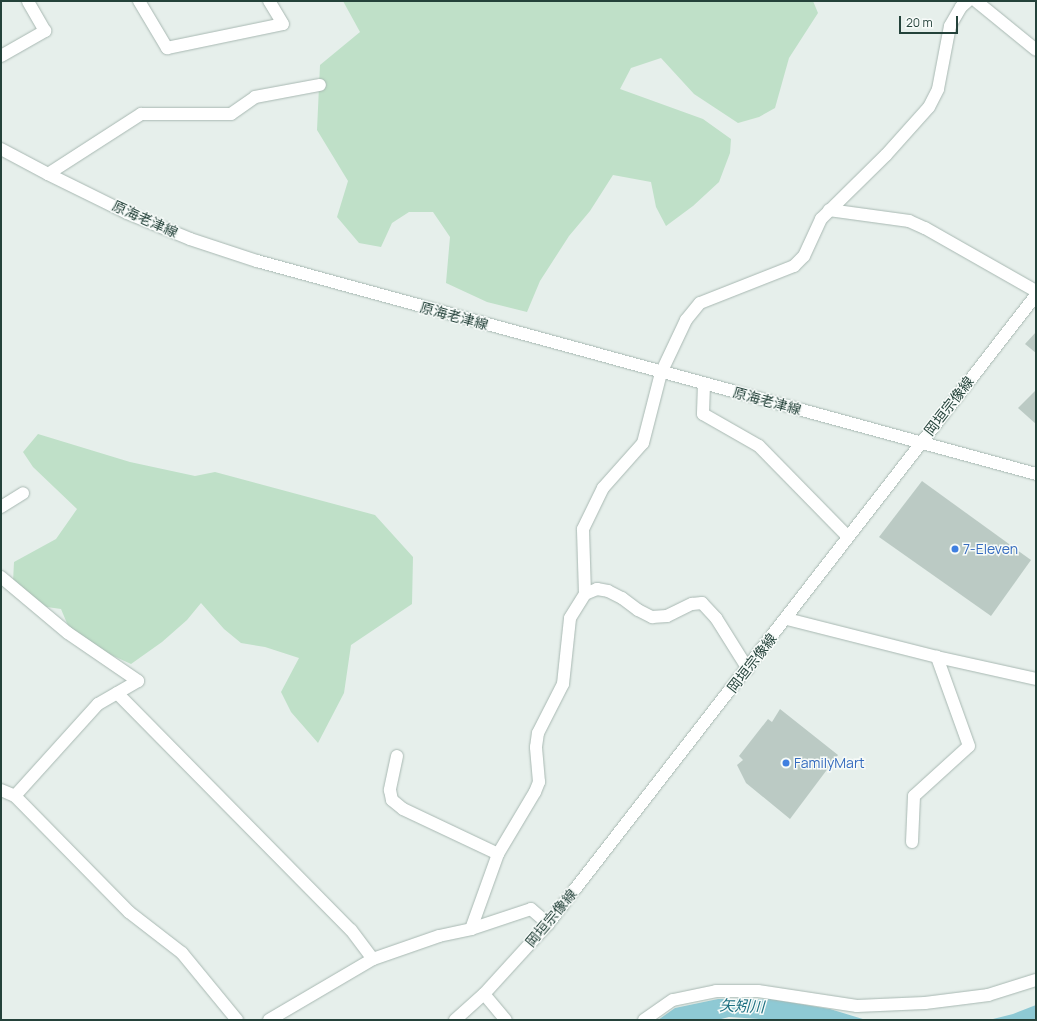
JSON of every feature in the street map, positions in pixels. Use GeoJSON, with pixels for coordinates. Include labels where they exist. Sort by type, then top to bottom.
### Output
{"type":"FeatureCollection","features":[{"type":"Feature","properties":{"kind":"street"},"geometry":{"type":"LineString","coordinates":[[1,56],[45,30],[28,1]]}},
{"type":"Feature","properties":{"kind":"street"},"geometry":{"type":"LineString","coordinates":[[139,1],[166,48],[283,24],[269,1]]}},
{"type":"Feature","properties":{"kind":"street"},"geometry":{"type":"LineString","coordinates":[[471,929],[498,854],[535,792],[539,782],[536,748],[538,733],[563,684],[570,618],[585,594],[583,529],[603,488],[643,443],[661,373],[686,320],[700,303],[794,266],[804,256],[821,219],[886,155],[929,107],[938,89],[950,26],[961,7],[968,1]]}},
{"type":"Feature","properties":{"kind":"street"},"geometry":{"type":"LineString","coordinates":[[976,1],[1036,50]]}},
{"type":"Feature","properties":{"kind":"street"},"geometry":{"type":"LineString","coordinates":[[48,174],[141,114],[231,114],[255,97],[320,85]]}},
{"type":"Feature","properties":{"kind":"street","name":"原海老津線"},"geometry":{"type":"LineString","coordinates":[[1,149],[127,213],[183,236],[257,261],[661,373],[922,442],[1036,474]]}},
{"type":"Feature","properties":{"kind":"street"},"geometry":{"type":"LineString","coordinates":[[829,210],[909,221],[925,228],[1036,291]]}},
{"type":"Feature","properties":{"kind":"street","name":"岡垣宗像線"},"geometry":{"type":"LineString","coordinates":[[455,1020],[484,994],[548,924],[787,619],[1036,295]]}},
{"type":"Feature","properties":{"kind":"street"},"geometry":{"type":"LineString","coordinates":[[704,384],[703,414],[759,446],[848,538]]}},
{"type":"Feature","properties":{"kind":"street"},"geometry":{"type":"LineString","coordinates":[[1,507],[23,493]]}},
{"type":"Feature","properties":{"kind":"street"},"geometry":{"type":"LineString","coordinates":[[1,577],[68,633],[138,681],[98,704],[15,796]]}},
{"type":"Feature","properties":{"kind":"street"},"geometry":{"type":"LineString","coordinates":[[585,594],[598,589],[608,591],[652,617],[667,616],[692,604],[702,603],[716,618],[748,668]]}},
{"type":"Feature","properties":{"kind":"street"},"geometry":{"type":"LineString","coordinates":[[787,619],[937,657],[1036,679]]}},
{"type":"Feature","properties":{"kind":"street"},"geometry":{"type":"LineString","coordinates":[[912,842],[914,796],[969,746],[937,657]]}},
{"type":"Feature","properties":{"kind":"street"},"geometry":{"type":"LineString","coordinates":[[117,692],[350,930],[373,959]]}},
{"type":"Feature","properties":{"kind":"street"},"geometry":{"type":"LineString","coordinates":[[397,756],[390,790],[392,800],[403,810],[498,854]]}},
{"type":"Feature","properties":{"kind":"street"},"geometry":{"type":"LineString","coordinates":[[1,790],[15,796],[129,912],[182,953],[237,1020]]}},
{"type":"Feature","properties":{"kind":"street"},"geometry":{"type":"LineString","coordinates":[[269,1020],[373,959],[439,936],[471,929],[531,909],[548,924]]}},
{"type":"Feature","properties":{"kind":"street"},"geometry":{"type":"LineString","coordinates":[[644,1020],[673,1000],[716,991],[758,991],[856,1006],[925,1003],[988,995],[1036,980]]}},
{"type":"Feature","properties":{"kind":"street"},"geometry":{"type":"LineString","coordinates":[[484,994],[506,1020]]}},
{"type":"Feature","properties":{"kind":"green space"},"geometry":{"type":"Polygon","coordinates":[[[343,1],[813,1],[818,13],[789,58],[775,108],[759,117],[738,123],[694,94],[661,58],[631,68],[620,89],[703,119],[731,139],[730,153],[719,182],[693,206],[666,226],[656,207],[651,182],[613,175],[590,211],[569,236],[540,281],[527,312],[487,302],[446,283],[450,237],[433,212],[409,212],[392,223],[381,247],[359,243],[337,217],[348,181],[317,130],[320,65],[360,32],[343,1]]]}},
{"type":"Feature","properties":{"kind":"green space"},"geometry":{"type":"Polygon","coordinates":[[[38,434],[130,462],[195,476],[215,472],[375,515],[413,557],[412,604],[351,645],[344,693],[318,743],[291,712],[281,692],[299,658],[265,647],[241,643],[224,629],[201,603],[187,620],[162,642],[131,664],[96,648],[69,628],[61,609],[40,606],[13,582],[14,562],[56,539],[77,509],[33,467],[23,452],[38,434]]]}},
{"type":"Feature","properties":{"kind":"water","name":"矢矧川"},"geometry":{"type":"Polygon","coordinates":[[[718,999],[770,999],[830,1009],[866,1020],[777,1020],[729,1017],[717,1020],[658,1020],[675,1008],[718,999]]]}},
{"type":"Feature","properties":{"kind":"water"},"geometry":{"type":"Polygon","coordinates":[[[1036,1005],[1036,1020],[989,1020],[1013,1014],[1036,1005]]]}},
{"type":"Feature","properties":{"kind":"building"},"geometry":{"type":"Polygon","coordinates":[[[1036,332],[1036,353],[1025,344],[1036,332]]]}},
{"type":"Feature","properties":{"kind":"building"},"geometry":{"type":"Polygon","coordinates":[[[1036,390],[1036,424],[1018,408],[1036,390]]]}},
{"type":"Feature","properties":{"kind":"building","name":"7-Eleven"},"geometry":{"type":"Polygon","coordinates":[[[922,481],[1031,560],[991,616],[879,537],[922,481]]]}},
{"type":"Feature","properties":{"kind":"building","name":"FamilyMart"},"geometry":{"type":"Polygon","coordinates":[[[780,709],[838,755],[790,819],[746,783],[737,765],[743,760],[739,756],[768,719],[772,722],[780,709]]]}},
{"type":"Feature","properties":{"kind":"place","name":"7-Eleven"},"geometry":{"type":"Point","coordinates":[955,549]}},
{"type":"Feature","properties":{"kind":"place","name":"FamilyMart"},"geometry":{"type":"Point","coordinates":[786,763]}}]}
